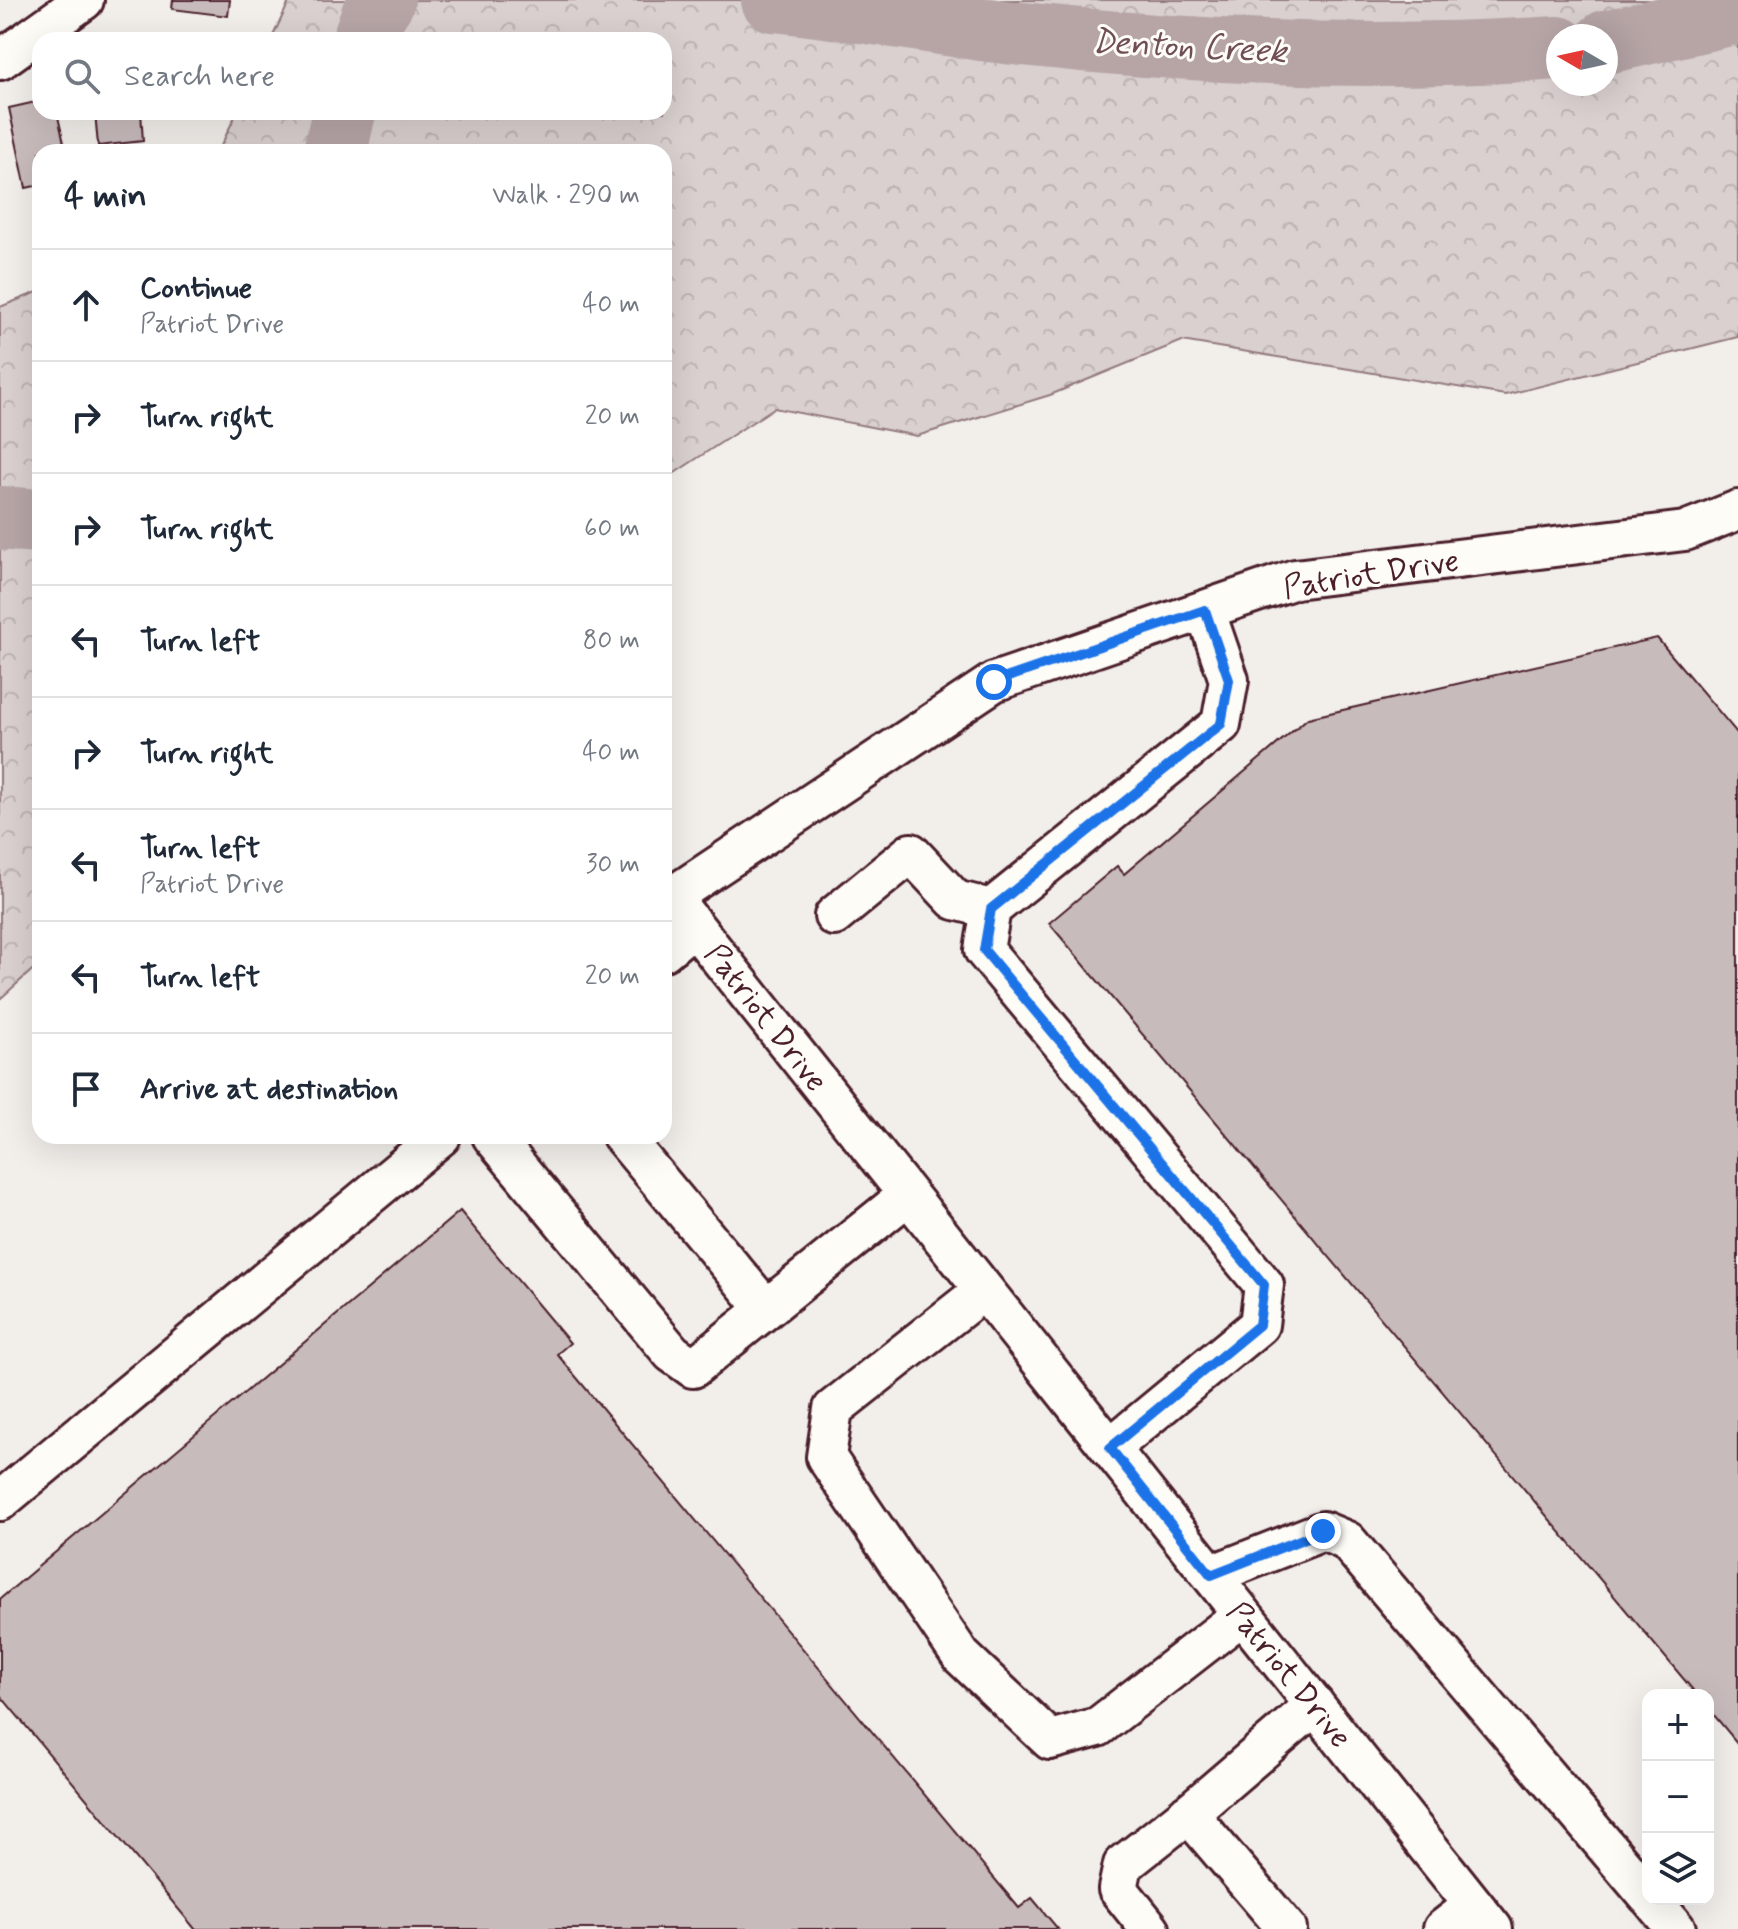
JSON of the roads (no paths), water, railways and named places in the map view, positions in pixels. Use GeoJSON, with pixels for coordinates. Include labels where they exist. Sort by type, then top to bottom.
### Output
{"type":"FeatureCollection","features":[{"type":"Feature","properties":{"kind":"street"},"geometry":{"type":"LineString","coordinates":[[39,32],[84,0]]}},
{"type":"Feature","properties":{"kind":"street"},"geometry":{"type":"LineString","coordinates":[[0,60],[32,37]]}},
{"type":"Feature","properties":{"kind":"street","name":"Patriot Drive"},"geometry":{"type":"LineString","coordinates":[[672,896],[994,682],[1295,579],[1685,531],[1738,510]]}},
{"type":"Feature","properties":{"kind":"street"},"geometry":{"type":"LineString","coordinates":[[1110,1448],[1259,1325],[1264,1285],[984,950],[991,909],[1221,724],[1229,680],[1205,610]]}},
{"type":"Feature","properties":{"kind":"street"},"geometry":{"type":"LineString","coordinates":[[834,916],[911,853],[955,900],[991,909]]}},
{"type":"Feature","properties":{"kind":"street","name":"Patriot Drive"},"geometry":{"type":"LineString","coordinates":[[672,898],[1483,1917]]}},
{"type":"Feature","properties":{"kind":"street"},"geometry":{"type":"LineString","coordinates":[[672,944],[694,926]]}},
{"type":"Feature","properties":{"kind":"street"},"geometry":{"type":"LineString","coordinates":[[0,1501],[431,1144]]}},
{"type":"Feature","properties":{"kind":"street"},"geometry":{"type":"LineString","coordinates":[[499,1144],[672,1353],[693,1368],[908,1195]]}},
{"type":"Feature","properties":{"kind":"street"},"geometry":{"type":"LineString","coordinates":[[629,1144],[766,1309]]}},
{"type":"Feature","properties":{"kind":"street"},"geometry":{"type":"LineString","coordinates":[[984,1290],[833,1409],[826,1457],[961,1656],[1050,1740],[1098,1727],[1242,1615]]}},
{"type":"Feature","properties":{"kind":"street"},"geometry":{"type":"LineString","coordinates":[[1211,1575],[1323,1531],[1347,1541],[1642,1888]]}},
{"type":"Feature","properties":{"kind":"street"},"geometry":{"type":"LineString","coordinates":[[1150,1929],[1118,1889],[1123,1865],[1315,1705]]}},
{"type":"Feature","properties":{"kind":"street"},"geometry":{"type":"LineString","coordinates":[[1188,1813],[1287,1929]]}},
{"type":"Feature","properties":{"kind":"street"},"geometry":{"type":"LineString","coordinates":[[1656,1905],[1676,1929]]}},
{"type":"Feature","properties":{"kind":"street"},"geometry":{"type":"LineString","coordinates":[[1443,1929],[1483,1917]]}},
{"type":"Feature","properties":{"kind":"waterway","name":"Denton Creek"},"geometry":{"type":"LineString","coordinates":[[367,32],[383,0]]}},
{"type":"Feature","properties":{"kind":"waterway","name":"Denton Creek"},"geometry":{"type":"LineString","coordinates":[[773,0],[1013,33],[1217,50],[1422,54],[1546,49]]}},
{"type":"Feature","properties":{"kind":"waterway","name":"Denton Creek"},"geometry":{"type":"LineString","coordinates":[[1618,39],[1738,12]]}},
{"type":"Feature","properties":{"kind":"waterway","name":"Denton Creek"},"geometry":{"type":"LineString","coordinates":[[337,144],[342,120]]}},
{"type":"Feature","properties":{"kind":"waterway","name":"Denton Creek"},"geometry":{"type":"LineString","coordinates":[[0,518],[32,520]]}}]}
